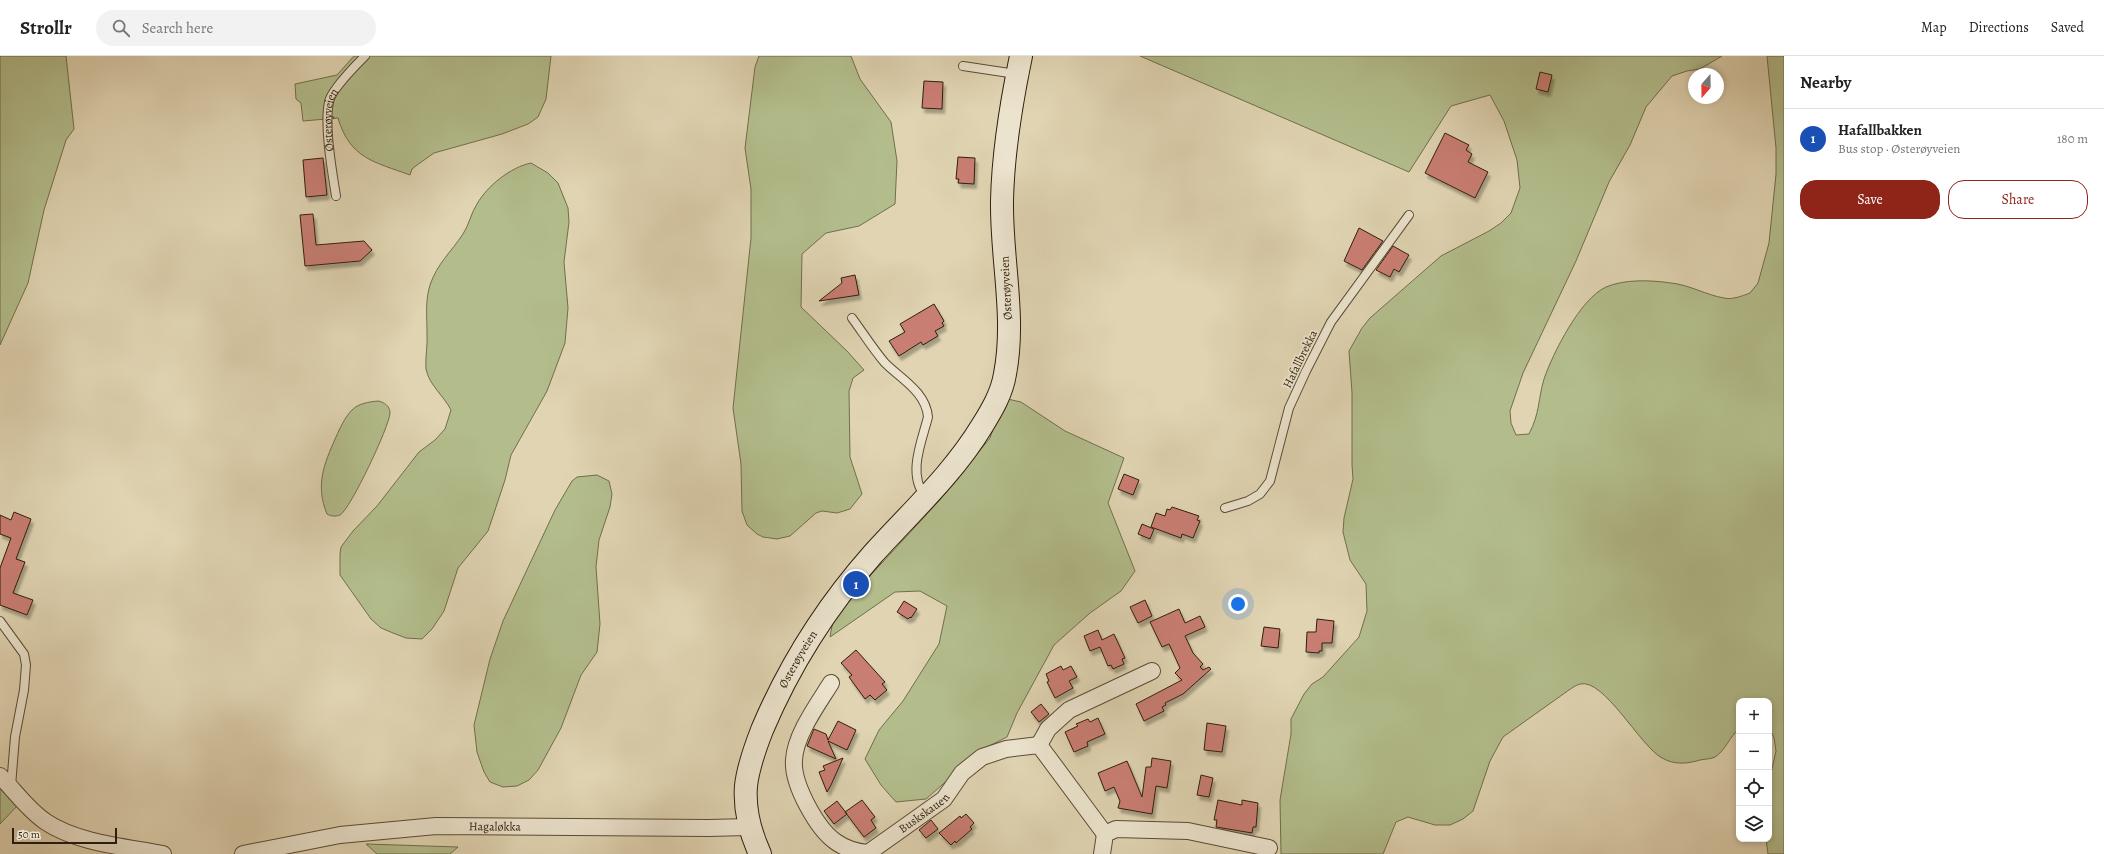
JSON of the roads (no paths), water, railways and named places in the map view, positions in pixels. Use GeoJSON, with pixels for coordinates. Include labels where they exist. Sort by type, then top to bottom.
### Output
{"type":"FeatureCollection","features":[{"type":"Feature","properties":{"kind":"main road","name":"Østerøyveien"},"geometry":{"type":"LineString","coordinates":[[760,854],[748,826],[746,784],[752,758],[766,721],[788,676],[816,629],[837,598],[872,555],[966,450],[992,410],[1005,375],[1009,334],[1002,204],[1003,166],[1009,116],[1019,65]]}},
{"type":"Feature","properties":{"kind":"street"},"geometry":{"type":"LineString","coordinates":[[1102,854],[1104,834],[1039,745],[1048,729],[1069,710],[1152,671]]}},
{"type":"Feature","properties":{"kind":"street","name":"Buskskauen"},"geometry":{"type":"LineString","coordinates":[[831,683],[813,712],[799,741],[794,760],[796,777],[807,807],[835,841],[853,851],[868,854],[944,799],[962,773],[982,757],[1006,749],[1039,745]]}},
{"type":"Feature","properties":{"kind":"street"},"geometry":{"type":"LineString","coordinates":[[6,782],[45,822],[63,832],[99,848],[163,854]]}},
{"type":"Feature","properties":{"kind":"street","name":"Hagaløkka"},"geometry":{"type":"LineString","coordinates":[[243,854],[340,835],[436,826],[684,828],[748,826]]}},
{"type":"Feature","properties":{"kind":"street"},"geometry":{"type":"LineString","coordinates":[[1104,834],[1116,828],[1188,831],[1269,848]]}},
{"type":"Feature","properties":{"kind":"lane","name":"Østerøyveien"},"geometry":{"type":"LineString","coordinates":[[336,196],[329,141],[329,100],[348,74],[365,56]]}},
{"type":"Feature","properties":{"kind":"lane"},"geometry":{"type":"LineString","coordinates":[[963,66],[1019,65]]}},
{"type":"Feature","properties":{"kind":"lane","name":"Hafallbrekka"},"geometry":{"type":"LineString","coordinates":[[1226,508],[1248,501],[1260,494],[1270,481],[1289,408],[1328,329],[1409,216]]}},
{"type":"Feature","properties":{"kind":"lane"},"geometry":{"type":"LineString","coordinates":[[852,318],[883,359],[924,401],[928,417],[916,471],[919,489],[926,496]]}},
{"type":"Feature","properties":{"kind":"lane"},"geometry":{"type":"LineString","coordinates":[[0,622],[24,654],[26,665],[24,690],[6,782]]}},
{"type":"Feature","properties":{"kind":"place","name":"Hafallbakken"},"geometry":{"type":"Point","coordinates":[856,584]}}]}
